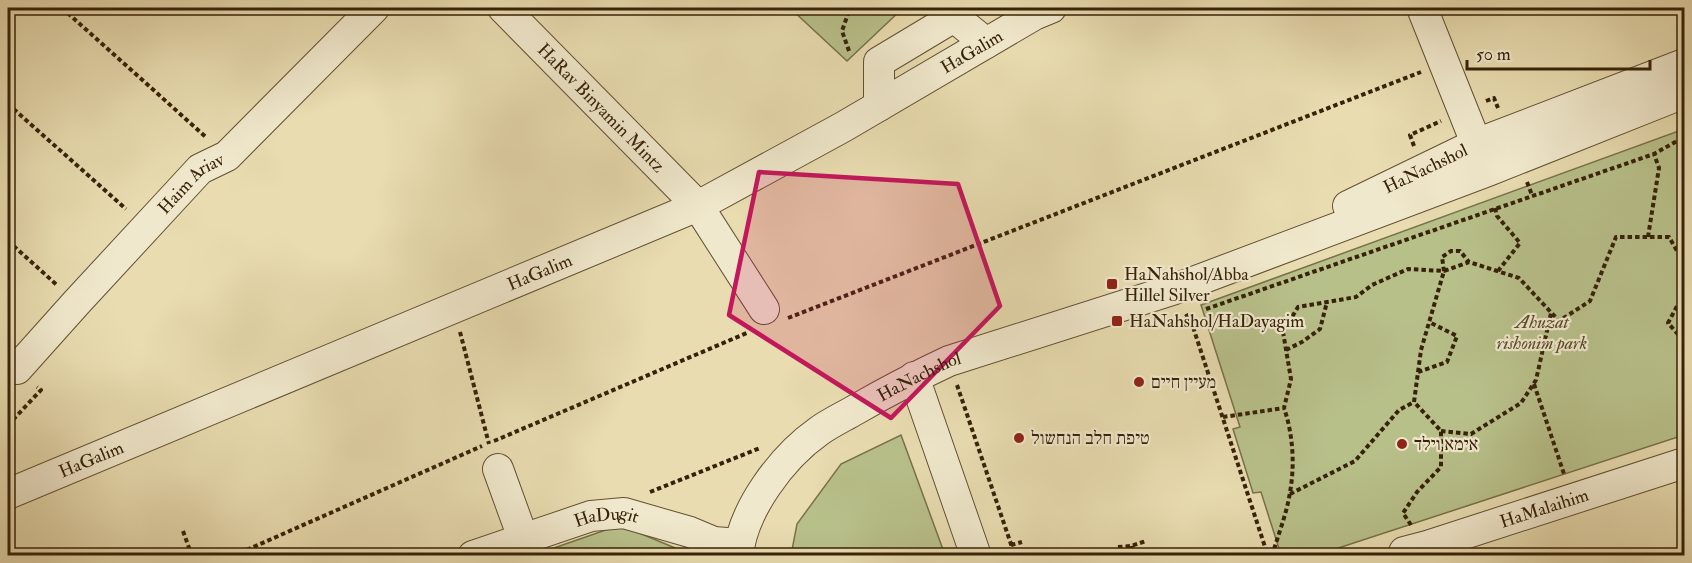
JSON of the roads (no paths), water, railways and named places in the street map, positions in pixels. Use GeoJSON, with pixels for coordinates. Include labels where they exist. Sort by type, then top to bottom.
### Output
{"type":"FeatureCollection","features":[{"type":"Feature","properties":{"kind":"street","name":"Haim Ariav"},"geometry":{"type":"LineString","coordinates":[[17,369],[200,170],[227,156],[374,8]]}},
{"type":"Feature","properties":{"kind":"street","name":"HaRav Binyamin Mintz"},"geometry":{"type":"LineString","coordinates":[[503,8],[698,206],[768,319]]}},
{"type":"Feature","properties":{"kind":"street","name":"HaGalim"},"geometry":{"type":"LineString","coordinates":[[8,494],[698,206],[843,127],[986,43],[1004,18],[1034,15],[1052,8]]}},
{"type":"Feature","properties":{"kind":"street"},"geometry":{"type":"LineString","coordinates":[[1432,11],[1444,63],[1482,158]]}},
{"type":"Feature","properties":{"kind":"street","name":"HaNachshol"},"geometry":{"type":"LineString","coordinates":[[738,550],[756,504],[769,483],[796,451],[819,431],[914,377],[950,361],[1172,290],[1482,158],[1684,64]]}},
{"type":"Feature","properties":{"kind":"street","name":"HaNachshol"},"geometry":{"type":"LineString","coordinates":[[1482,158],[1684,93]]}},
{"type":"Feature","properties":{"kind":"street"},"geometry":{"type":"LineString","coordinates":[[914,377],[976,555]]}},
{"type":"Feature","properties":{"kind":"street"},"geometry":{"type":"LineString","coordinates":[[494,456],[523,538]]}},
{"type":"Feature","properties":{"kind":"street","name":"HaMalaihim"},"geometry":{"type":"LineString","coordinates":[[1418,551],[1684,463]]}},
{"type":"Feature","properties":{"kind":"street","name":"HaDugit"},"geometry":{"type":"LineString","coordinates":[[473,555],[591,516],[624,513],[690,532],[738,550]]}},
{"type":"Feature","properties":{"kind":"place","name":"HaNahshol/Abba Hillel Silver"},"geometry":{"type":"Point","coordinates":[1112,284]}},
{"type":"Feature","properties":{"kind":"place","name":"HaNahshol/HaDayagim"},"geometry":{"type":"Point","coordinates":[1117,321]}},
{"type":"Feature","properties":{"kind":"place","name":"מעיין חיים"},"geometry":{"type":"Point","coordinates":[1139,382]}},
{"type":"Feature","properties":{"kind":"place","name":"טיפת חלב הנחשול"},"geometry":{"type":"Point","coordinates":[1019,438]}},
{"type":"Feature","properties":{"kind":"place","name":"אימא וילד"},"geometry":{"type":"Point","coordinates":[1402,444]}},
{"type":"Feature","properties":{"kind":"park label","name":"Ahuzat rishonim park"},"geometry":{"type":"Point","coordinates":[1542,332]}}]}
